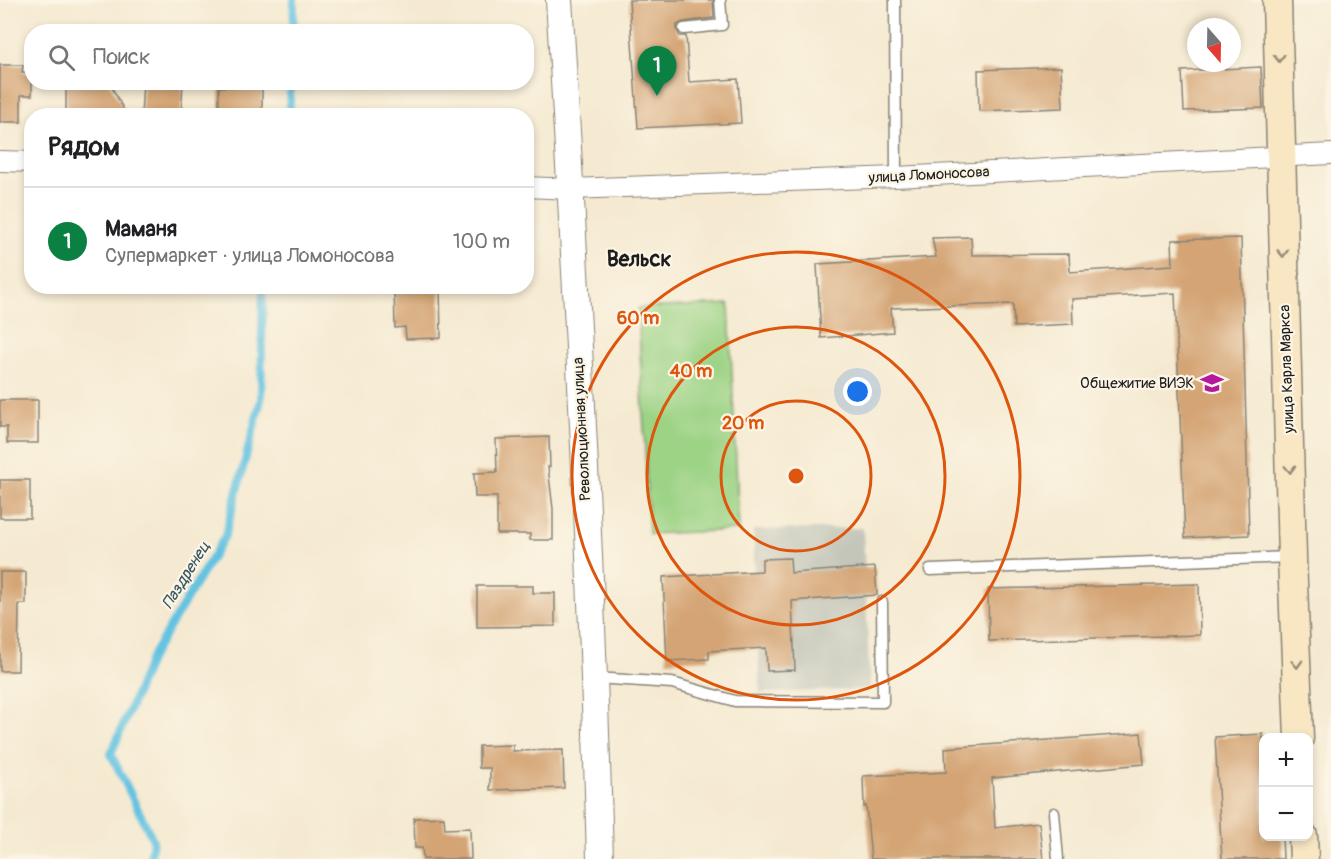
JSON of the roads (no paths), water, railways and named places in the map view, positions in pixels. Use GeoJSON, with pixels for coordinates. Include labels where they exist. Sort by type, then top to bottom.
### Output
{"type":"FeatureCollection","features":[{"type":"Feature","properties":{"kind":"main road","name":"улица Карла Маркса"},"geometry":{"type":"LineString","coordinates":[[1277,0],[1299,733]]}},
{"type":"Feature","properties":{"kind":"main road"},"geometry":{"type":"LineString","coordinates":[[1303,841],[1304,859]]}},
{"type":"Feature","properties":{"kind":"street","name":"Революционная улица"},"geometry":{"type":"LineString","coordinates":[[559,0],[571,189],[595,678],[600,859]]}},
{"type":"Feature","properties":{"kind":"street","name":"улица Ломоносова"},"geometry":{"type":"LineString","coordinates":[[534,187],[571,189],[896,177],[1331,154]]}},
{"type":"Feature","properties":{"kind":"street"},"geometry":{"type":"LineString","coordinates":[[0,161],[24,162]]}},
{"type":"Feature","properties":{"kind":"lane"},"geometry":{"type":"LineString","coordinates":[[684,29],[722,25],[720,0]]}},
{"type":"Feature","properties":{"kind":"lane"},"geometry":{"type":"LineString","coordinates":[[895,0],[896,177]]}},
{"type":"Feature","properties":{"kind":"lane"},"geometry":{"type":"LineString","coordinates":[[930,570],[1292,557]]}},
{"type":"Feature","properties":{"kind":"lane"},"geometry":{"type":"LineString","coordinates":[[595,678],[672,683],[735,701],[883,702],[882,602]]}},
{"type":"Feature","properties":{"kind":"lane"},"geometry":{"type":"LineString","coordinates":[[1054,813],[1058,859]]}},
{"type":"Feature","properties":{"kind":"waterway","name":"Паздренец"},"geometry":{"type":"LineString","coordinates":[[293,24],[294,0]]}},
{"type":"Feature","properties":{"kind":"waterway","name":"Паздренец"},"geometry":{"type":"LineString","coordinates":[[289,108],[291,90]]}},
{"type":"Feature","properties":{"kind":"waterway","name":"Паздренец"},"geometry":{"type":"LineString","coordinates":[[150,859],[153,840],[111,754],[151,658],[225,536],[261,400],[263,294]]}},
{"type":"Feature","properties":{"kind":"place","name":"Маманя"},"geometry":{"type":"Point","coordinates":[657,96]}},
{"type":"Feature","properties":{"kind":"place","name":"Общежитие ВИЭК"},"geometry":{"type":"Point","coordinates":[1212,383]}},
{"type":"Feature","properties":{"kind":"district","name":"Вельск"},"geometry":{"type":"Point","coordinates":[639,259]}}]}
